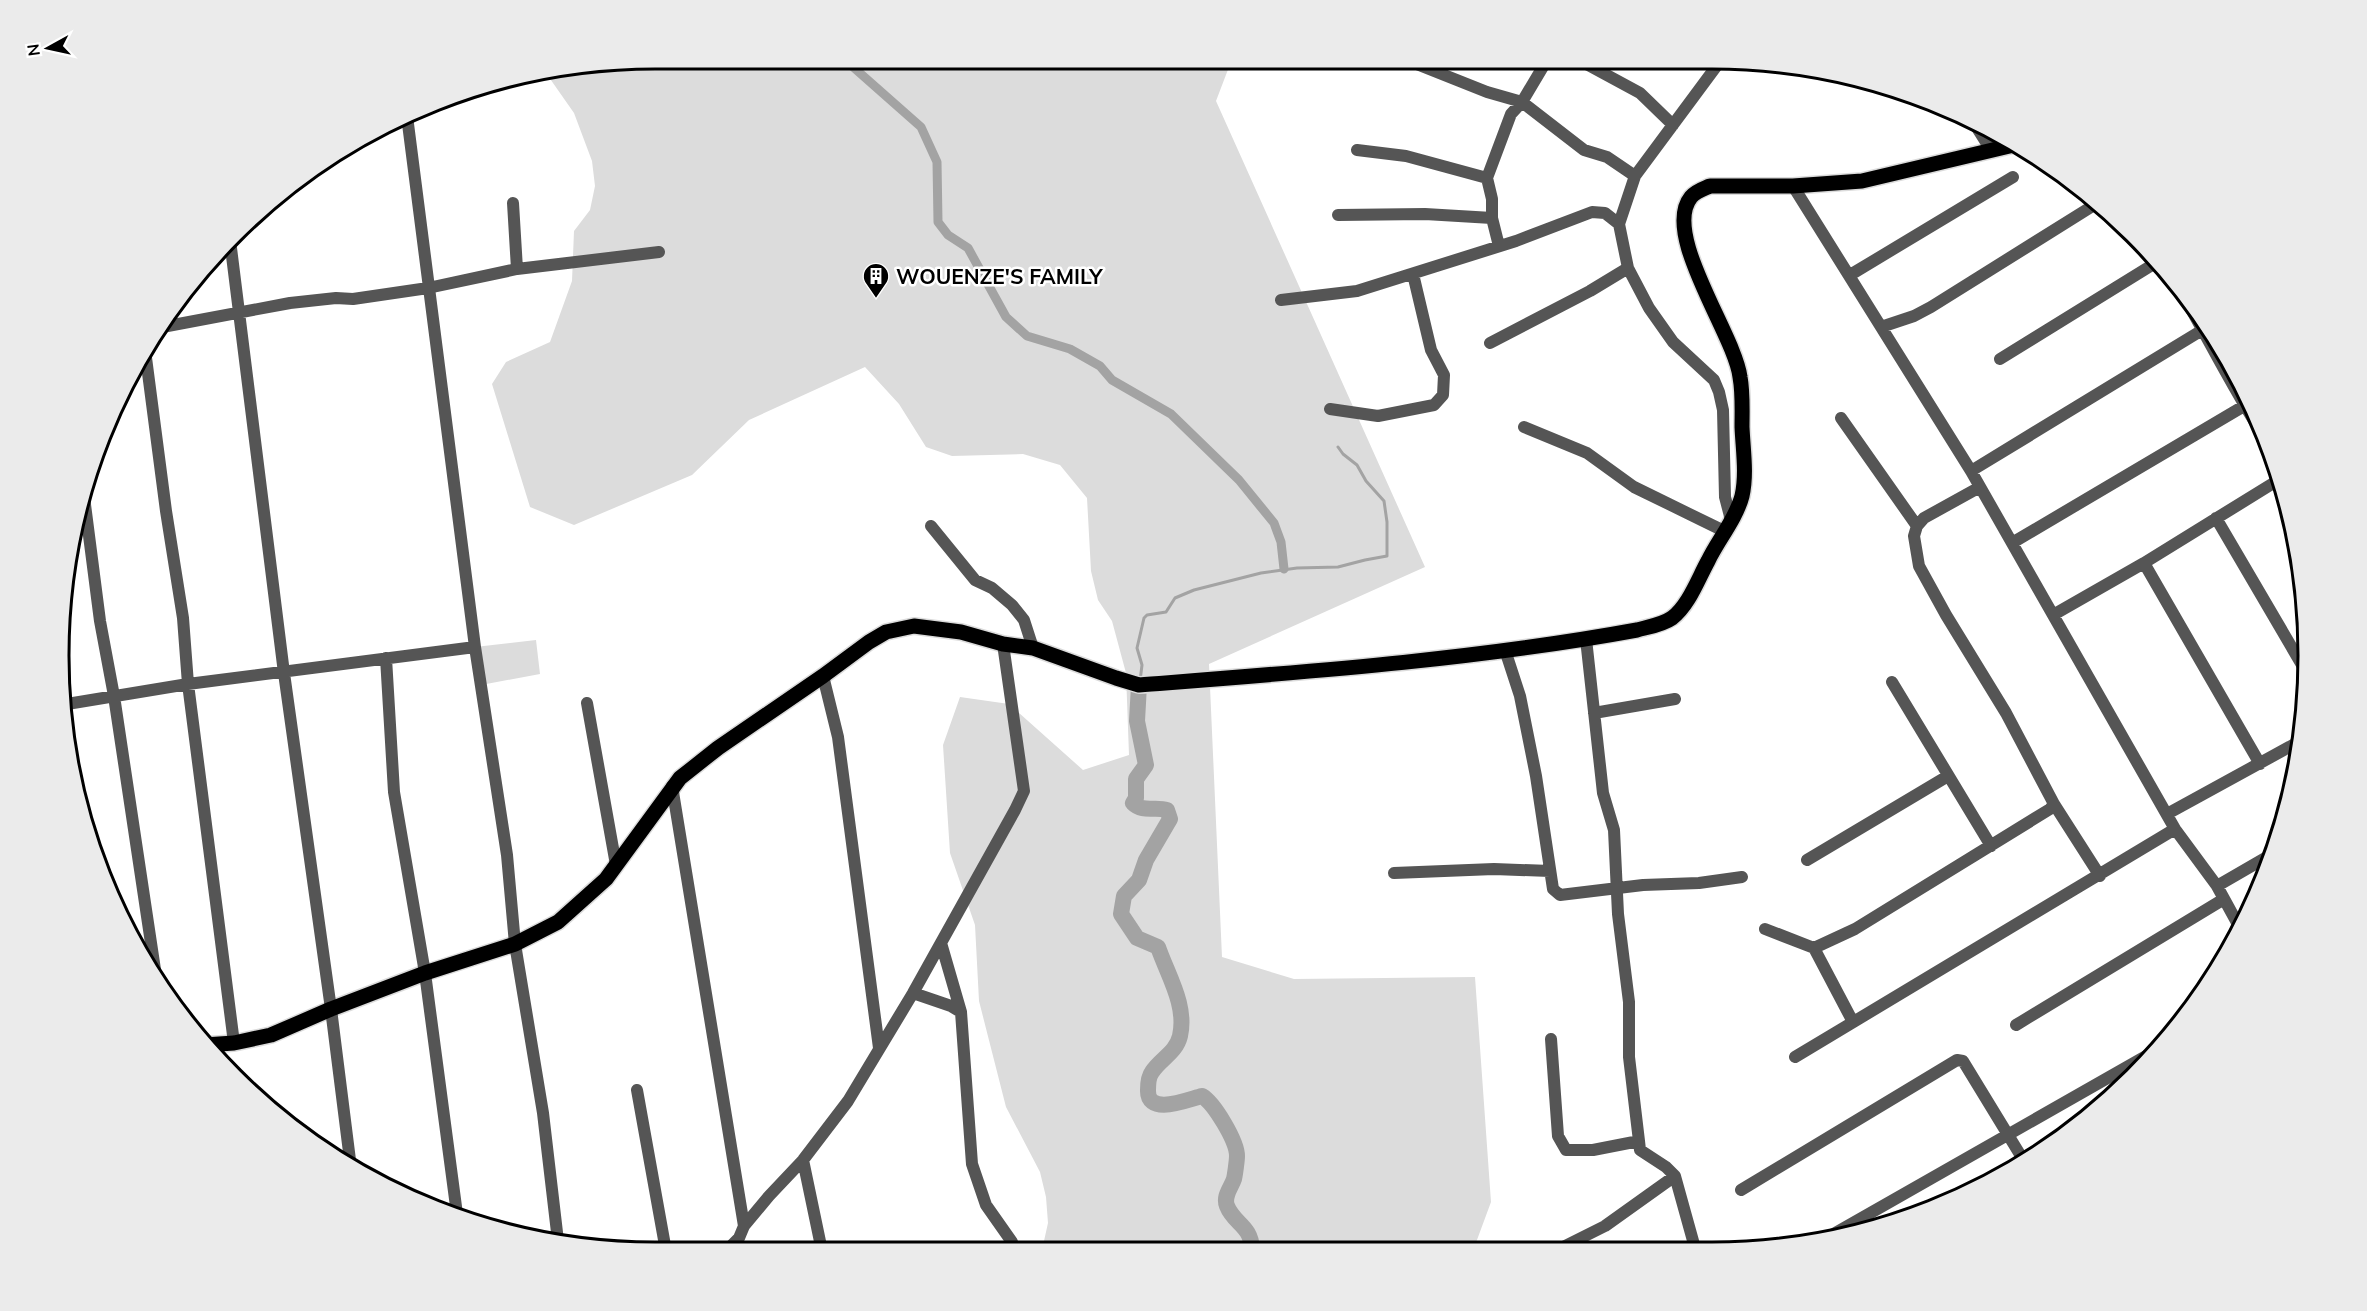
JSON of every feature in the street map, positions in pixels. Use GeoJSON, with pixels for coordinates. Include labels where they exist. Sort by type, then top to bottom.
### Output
{"type":"FeatureCollection","features":[{"type":"Feature","properties":{"kind":"main road"},"geometry":{"type":"LineString","coordinates":[[217,1044],[271,1035],[425,973],[515,944],[558,922],[593,893],[616,865],[672,786],[718,748],[886,632],[914,626],[961,632],[1003,644],[1033,648],[1139,685],[1287,673],[1505,650],[1586,639],[1653,626],[1671,619],[1687,601],[1742,497],[1745,470],[1740,377],[1735,354],[1704,291],[1686,245],[1685,209],[1690,198],[1698,191],[1710,186],[1793,186],[1862,181],[2004,147]]}},
{"type":"Feature","properties":{"kind":"street"},"geometry":{"type":"LineString","coordinates":[[1429,69],[1487,92],[1522,102],[1584,150],[1607,157],[1635,177]]}},
{"type":"Feature","properties":{"kind":"street"},"geometry":{"type":"LineString","coordinates":[[1499,246],[1492,218],[1492,199],[1486,178],[1511,114],[1522,102],[1542,69]]}},
{"type":"Feature","properties":{"kind":"street"},"geometry":{"type":"LineString","coordinates":[[1596,69],[1640,93],[1673,125]]}},
{"type":"Feature","properties":{"kind":"street"},"geometry":{"type":"LineString","coordinates":[[1524,427],[1587,453],[1634,487],[1728,525],[1723,410],[1719,392],[1714,380],[1673,342],[1649,308],[1628,268],[1619,224],[1635,177],[1714,69]]}},
{"type":"Feature","properties":{"kind":"street"},"geometry":{"type":"LineString","coordinates":[[408,124],[475,647],[507,855],[515,944],[543,1113],[557,1234]]}},
{"type":"Feature","properties":{"kind":"street"},"geometry":{"type":"LineString","coordinates":[[1981,135],[1991,150]]}},
{"type":"Feature","properties":{"kind":"street"},"geometry":{"type":"LineString","coordinates":[[1357,150],[1406,156],[1486,178]]}},
{"type":"Feature","properties":{"kind":"street"},"geometry":{"type":"LineString","coordinates":[[1850,275],[2013,177]]}},
{"type":"Feature","properties":{"kind":"street"},"geometry":{"type":"LineString","coordinates":[[1793,186],[1971,471],[2175,829],[2217,886],[2235,920]]}},
{"type":"Feature","properties":{"kind":"street"},"geometry":{"type":"LineString","coordinates":[[513,203],[517,269]]}},
{"type":"Feature","properties":{"kind":"street"},"geometry":{"type":"LineString","coordinates":[[1881,327],[1914,316],[1931,307],[2090,208]]}},
{"type":"Feature","properties":{"kind":"street"},"geometry":{"type":"LineString","coordinates":[[1281,300],[1357,291],[1499,246],[1592,212],[1605,213],[1619,224]]}},
{"type":"Feature","properties":{"kind":"street"},"geometry":{"type":"LineString","coordinates":[[1338,215],[1425,214],[1492,218]]}},
{"type":"Feature","properties":{"kind":"street"},"geometry":{"type":"LineString","coordinates":[[231,251],[284,673],[349,1155]]}},
{"type":"Feature","properties":{"kind":"street"},"geometry":{"type":"LineString","coordinates":[[171,325],[312,300],[353,299],[429,288],[517,269],[659,252]]}},
{"type":"Feature","properties":{"kind":"street"},"geometry":{"type":"LineString","coordinates":[[2000,359],[2150,267]]}},
{"type":"Feature","properties":{"kind":"street"},"geometry":{"type":"LineString","coordinates":[[1490,343],[1590,291],[1628,268]]}},
{"type":"Feature","properties":{"kind":"street"},"geometry":{"type":"LineString","coordinates":[[1330,410],[1378,416],[1434,405],[1443,395],[1444,375],[1431,350],[1413,274]]}},
{"type":"Feature","properties":{"kind":"street"},"geometry":{"type":"LineString","coordinates":[[1971,471],[2196,325]]}},
{"type":"Feature","properties":{"kind":"street"},"geometry":{"type":"LineString","coordinates":[[147,364],[183,618],[188,684],[234,1043]]}},
{"type":"Feature","properties":{"kind":"street"},"geometry":{"type":"LineString","coordinates":[[2012,543],[2243,407]]}},
{"type":"Feature","properties":{"kind":"street"},"geometry":{"type":"LineString","coordinates":[[1840,418],[1917,526]]}},
{"type":"Feature","properties":{"kind":"street"},"geometry":{"type":"LineString","coordinates":[[2053,615],[2144,563],[2272,484]]}},
{"type":"Feature","properties":{"kind":"street"},"geometry":{"type":"LineString","coordinates":[[1980,487],[1924,518],[1917,526],[1914,543],[1919,566],[2006,713],[2054,804],[2100,876]]}},
{"type":"Feature","properties":{"kind":"street"},"geometry":{"type":"LineString","coordinates":[[2216,518],[2298,656]]}},
{"type":"Feature","properties":{"kind":"street"},"geometry":{"type":"LineString","coordinates":[[85,522],[114,696],[153,957]]}},
{"type":"Feature","properties":{"kind":"street"},"geometry":{"type":"LineString","coordinates":[[931,526],[975,580],[992,588],[1012,604],[1024,620],[1033,648]]}},
{"type":"Feature","properties":{"kind":"street"},"geometry":{"type":"LineString","coordinates":[[2144,563],[2260,764]]}},
{"type":"Feature","properties":{"kind":"street"},"geometry":{"type":"LineString","coordinates":[[1586,639],[1604,793],[1614,830],[1618,914],[1629,1002],[1629,1057],[1638,1141],[1640,1150],[1666,1167],[1675,1176],[1693,1242]]}},
{"type":"Feature","properties":{"kind":"street"},"geometry":{"type":"LineString","coordinates":[[741,1239],[848,1101],[914,993],[1024,791],[1022,763],[1003,644]]}},
{"type":"Feature","properties":{"kind":"street"},"geometry":{"type":"LineString","coordinates":[[71,703],[188,684],[475,647]]}},
{"type":"Feature","properties":{"kind":"street"},"geometry":{"type":"LineString","coordinates":[[1505,650],[1520,696],[1541,799],[1553,889],[1560,895],[1742,877]]}},
{"type":"Feature","properties":{"kind":"street"},"geometry":{"type":"LineString","coordinates":[[386,658],[394,792],[425,973],[456,1207]]}},
{"type":"Feature","properties":{"kind":"street"},"geometry":{"type":"LineString","coordinates":[[823,676],[838,737],[879,1048]]}},
{"type":"Feature","properties":{"kind":"street"},"geometry":{"type":"LineString","coordinates":[[1893,682],[1991,846]]}},
{"type":"Feature","properties":{"kind":"street"},"geometry":{"type":"LineString","coordinates":[[1594,713],[1675,699]]}},
{"type":"Feature","properties":{"kind":"street"},"geometry":{"type":"LineString","coordinates":[[587,703],[616,865]]}},
{"type":"Feature","properties":{"kind":"street"},"geometry":{"type":"LineString","coordinates":[[2167,814],[2291,746]]}},
{"type":"Feature","properties":{"kind":"street"},"geometry":{"type":"LineString","coordinates":[[1807,860],[1948,776]]}},
{"type":"Feature","properties":{"kind":"street"},"geometry":{"type":"LineString","coordinates":[[672,786],[741,1239]]}},
{"type":"Feature","properties":{"kind":"street"},"geometry":{"type":"LineString","coordinates":[[1814,948],[1855,929],[2050,809],[2054,804]]}},
{"type":"Feature","properties":{"kind":"street"},"geometry":{"type":"LineString","coordinates":[[1795,1057],[2175,829]]}},
{"type":"Feature","properties":{"kind":"street"},"geometry":{"type":"LineString","coordinates":[[2217,886],[2260,861]]}},
{"type":"Feature","properties":{"kind":"street"},"geometry":{"type":"LineString","coordinates":[[1394,873],[1494,869],[1550,871]]}},
{"type":"Feature","properties":{"kind":"street"},"geometry":{"type":"LineString","coordinates":[[2016,1025],[2224,899]]}},
{"type":"Feature","properties":{"kind":"street"},"geometry":{"type":"LineString","coordinates":[[1765,929],[1814,948],[1853,1022]]}},
{"type":"Feature","properties":{"kind":"street"},"geometry":{"type":"LineString","coordinates":[[941,943],[961,1012],[972,1164],[986,1205],[1012,1242]]}},
{"type":"Feature","properties":{"kind":"street"},"geometry":{"type":"LineString","coordinates":[[914,993],[951,1006],[961,1012]]}},
{"type":"Feature","properties":{"kind":"street"},"geometry":{"type":"LineString","coordinates":[[1551,1039],[1558,1136],[1566,1150],[1593,1150],[1638,1141]]}},
{"type":"Feature","properties":{"kind":"street"},"geometry":{"type":"LineString","coordinates":[[1741,1190],[1957,1060],[1963,1061],[2020,1154]]}},
{"type":"Feature","properties":{"kind":"street"},"geometry":{"type":"LineString","coordinates":[[1849,1225],[2131,1065]]}},
{"type":"Feature","properties":{"kind":"street"},"geometry":{"type":"LineString","coordinates":[[637,1090],[664,1242]]}},
{"type":"Feature","properties":{"kind":"street"},"geometry":{"type":"LineString","coordinates":[[803,1160],[820,1242]]}},
{"type":"Feature","properties":{"kind":"street"},"geometry":{"type":"LineString","coordinates":[[1573,1242],[1605,1226],[1675,1176]]}},
{"type":"Feature","properties":{"kind":"shaded area"},"geometry":{"type":"Polygon","coordinates":[[[656,69],[1228,69],[1216,101],[1425,567],[1209,664],[1222,957],[1294,979],[1475,977],[1491,1202],[1476,1242],[1044,1242],[1048,1223],[1046,1197],[1040,1172],[1006,1107],[979,1001],[975,925],[950,853],[943,745],[960,697],[1009,704],[1083,770],[1129,755],[1126,673],[1112,621],[1098,600],[1091,571],[1087,498],[1060,465],[1023,454],[952,456],[926,447],[899,404],[865,367],[749,420],[692,475],[574,525],[530,507],[492,384],[506,362],[550,342],[572,281],[574,231],[590,210],[595,186],[592,161],[574,113],[550,79],[617,70],[656,69]]]}},
{"type":"Feature","properties":{"kind":"shaded area"},"geometry":{"type":"Polygon","coordinates":[[[536,640],[540,674],[481,685],[475,647],[536,640]]]}},
{"type":"Feature","properties":{"kind":"waterway"},"geometry":{"type":"LineString","coordinates":[[855,69],[921,127],[937,162],[938,222],[948,235],[968,248],[1006,317],[1027,336],[1070,349],[1100,366],[1112,380],[1171,414],[1239,480],[1274,523],[1281,542],[1284,569]]}},
{"type":"Feature","properties":{"kind":"waterway"},"geometry":{"type":"LineString","coordinates":[[1140,681],[1142,665],[1137,648],[1144,618],[1147,615],[1166,612],[1175,598],[1194,590],[1261,573],[1297,568],[1338,567],[1387,556],[1387,522],[1384,501],[1366,481],[1357,465],[1338,447]]}},
{"type":"Feature","properties":{"kind":"waterway"},"geometry":{"type":"LineString","coordinates":[[1139,685],[1137,721],[1146,765],[1136,779],[1136,798],[1133,803],[1145,809],[1167,810],[1170,819],[1146,860],[1139,880],[1124,896],[1121,914],[1137,938],[1158,947],[1181,1013],[1178,1042],[1151,1074],[1148,1088],[1150,1098],[1154,1103],[1161,1105],[1179,1103],[1202,1096],[1218,1114],[1229,1132],[1237,1156],[1234,1179],[1227,1195],[1227,1206],[1249,1235],[1251,1242]]}},
{"type":"Feature","properties":{"kind":"place","name":"WOUENZE'S FAMILY"},"geometry":{"type":"Point","coordinates":[876,299]}}]}
